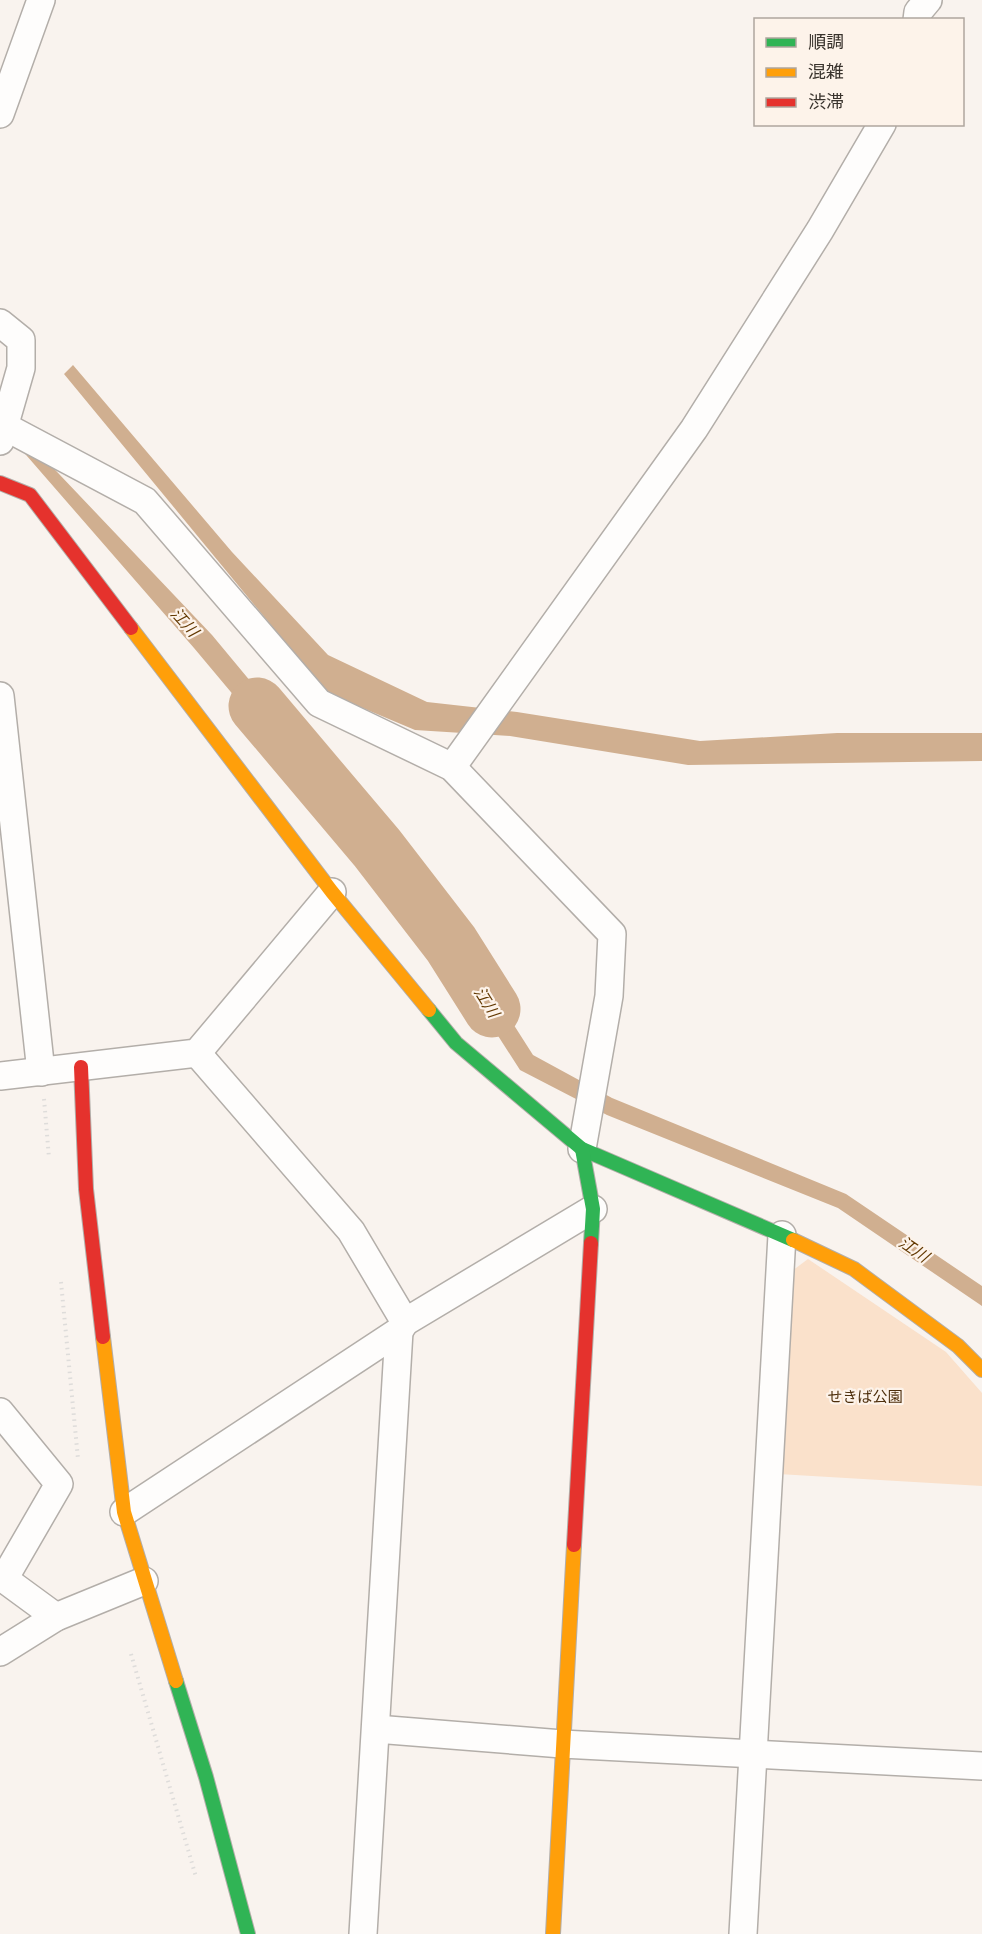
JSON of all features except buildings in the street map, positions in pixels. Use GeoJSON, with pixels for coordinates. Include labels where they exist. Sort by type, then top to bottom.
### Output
{"type":"FeatureCollection","features":[{"type":"Feature","properties":{"kind":"street"},"geometry":{"type":"LineString","coordinates":[[0,114],[41,0]]}},
{"type":"Feature","properties":{"kind":"street"},"geometry":{"type":"LineString","coordinates":[[917,18],[918,12],[928,0]]}},
{"type":"Feature","properties":{"kind":"street"},"geometry":{"type":"LineString","coordinates":[[452,767],[694,429],[820,230],[881,126]]}},
{"type":"Feature","properties":{"kind":"street"},"geometry":{"type":"LineString","coordinates":[[0,322],[21,340],[21,368],[2,430],[145,501],[319,703],[452,767],[612,934],[609,996],[582,1149],[593,1209],[553,1934]]}},
{"type":"Feature","properties":{"kind":"street"},"geometry":{"type":"LineString","coordinates":[[0,483],[30,495],[332,892],[456,1043],[582,1149],[782,1235],[854,1269],[958,1346],[982,1370]]}},
{"type":"Feature","properties":{"kind":"street"},"geometry":{"type":"LineString","coordinates":[[0,696],[41,1072]]}},
{"type":"Feature","properties":{"kind":"street"},"geometry":{"type":"LineString","coordinates":[[0,1076],[196,1053],[332,892]]}},
{"type":"Feature","properties":{"kind":"street"},"geometry":{"type":"LineString","coordinates":[[196,1053],[351,1231],[402,1327],[363,1934]]}},
{"type":"Feature","properties":{"kind":"street"},"geometry":{"type":"LineString","coordinates":[[81,1068],[86,1189],[124,1512],[206,1777],[248,1934]]}},
{"type":"Feature","properties":{"kind":"street"},"geometry":{"type":"LineString","coordinates":[[124,1512],[402,1327],[593,1209]]}},
{"type":"Feature","properties":{"kind":"street"},"geometry":{"type":"LineString","coordinates":[[743,1934],[782,1235]]}},
{"type":"Feature","properties":{"kind":"street"},"geometry":{"type":"LineString","coordinates":[[0,1412],[59,1484],[2,1577],[56,1617]]}},
{"type":"Feature","properties":{"kind":"street"},"geometry":{"type":"LineString","coordinates":[[0,1652],[56,1617],[144,1581]]}},
{"type":"Feature","properties":{"kind":"street"},"geometry":{"type":"LineString","coordinates":[[376,1730],[562,1744],[982,1766]]}},
{"type":"Feature","properties":{"kind":"green space","name":"せきば公園"},"geometry":{"type":"Polygon","coordinates":[[[808,1259],[946,1352],[982,1393],[982,1486],[778,1474],[792,1271],[808,1259]]]}},
{"type":"Feature","properties":{"kind":"water"},"geometry":{"type":"Polygon","coordinates":[[[73,365],[232,552],[328,655],[427,702],[517,712],[700,741],[837,733],[982,733],[982,761],[688,765],[510,736],[415,730],[327,693],[64,374],[73,365]]]}},
{"type":"Feature","properties":{"kind":"water"},"geometry":{"type":"Polygon","coordinates":[[[3,415],[212,635],[315,759],[298,772],[194,648],[0,425],[3,415]]]}},
{"type":"Feature","properties":{"kind":"water"},"geometry":{"type":"Polygon","coordinates":[[[459,939],[533,1055],[612,1098],[846,1194],[982,1286],[982,1306],[838,1208],[607,1115],[520,1070],[441,947],[459,939]]]}},
{"type":"Feature","properties":{"kind":"waterway","name":"江川"},"geometry":{"type":"LineString","coordinates":[[257,706],[377,848],[451,944],[492,1009]]}},
{"type":"Feature","properties":{"kind":"traffic: fast"},"geometry":{"type":"LineString","coordinates":[[429,1010],[456,1043],[582,1149],[793,1240]]}},
{"type":"Feature","properties":{"kind":"traffic: fast"},"geometry":{"type":"LineString","coordinates":[[582,1149],[593,1209],[591,1243]]}},
{"type":"Feature","properties":{"kind":"traffic: fast"},"geometry":{"type":"LineString","coordinates":[[176,1681],[206,1777],[248,1934]]}},
{"type":"Feature","properties":{"kind":"traffic: slow"},"geometry":{"type":"LineString","coordinates":[[131,628],[332,892],[429,1010]]}},
{"type":"Feature","properties":{"kind":"traffic: slow"},"geometry":{"type":"LineString","coordinates":[[793,1240],[854,1269],[958,1346],[982,1370]]}},
{"type":"Feature","properties":{"kind":"traffic: slow"},"geometry":{"type":"LineString","coordinates":[[103,1337],[124,1512],[176,1681]]}},
{"type":"Feature","properties":{"kind":"traffic: slow"},"geometry":{"type":"LineString","coordinates":[[553,1934],[574,1545]]}},
{"type":"Feature","properties":{"kind":"traffic: jam"},"geometry":{"type":"LineString","coordinates":[[0,483],[30,495],[131,628]]}},
{"type":"Feature","properties":{"kind":"traffic: jam"},"geometry":{"type":"LineString","coordinates":[[81,1067],[86,1189],[103,1337]]}},
{"type":"Feature","properties":{"kind":"traffic: jam"},"geometry":{"type":"LineString","coordinates":[[574,1545],[591,1243]]}}]}
